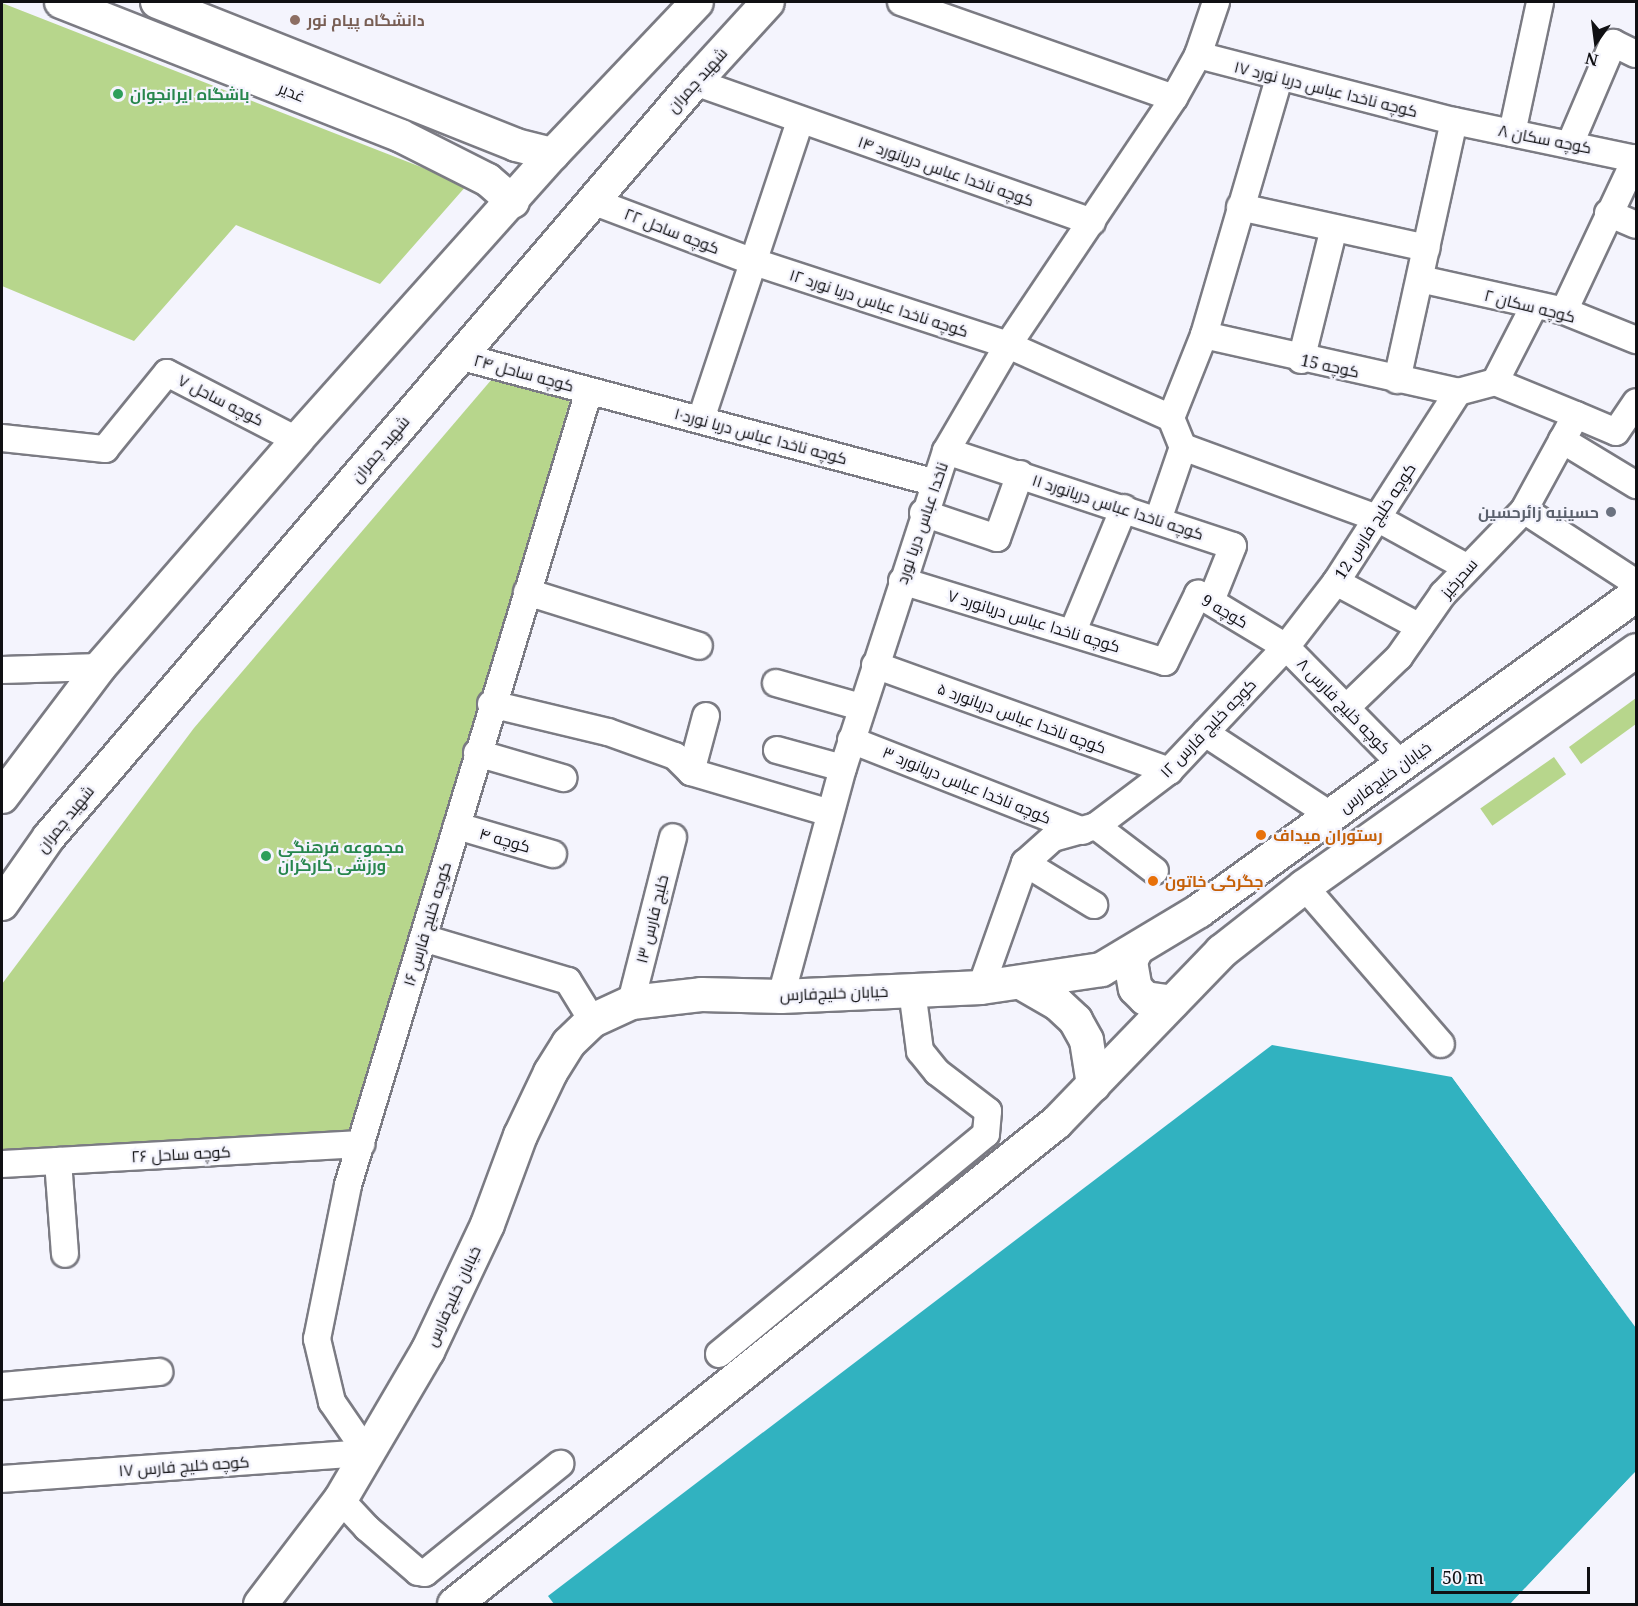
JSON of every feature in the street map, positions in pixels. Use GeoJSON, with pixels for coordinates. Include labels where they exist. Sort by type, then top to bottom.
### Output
{"type":"FeatureCollection","features":[{"type":"Feature","properties":{"kind":"main road","name":"خیابان خلیج‌فارس"},"geometry":{"type":"LineString","coordinates":[[260,1605],[340,1499],[427,1351],[487,1224],[520,1135],[550,1072],[568,1043],[592,1020],[631,1002],[701,994],[781,996],[981,987],[1101,969],[1136,949],[1332,816],[1636,594]]}},
{"type":"Feature","properties":{"kind":"main road"},"geometry":{"type":"LineString","coordinates":[[454,1605],[1056,1122],[1221,951],[1304,886],[1636,650]]}},
{"type":"Feature","properties":{"kind":"main road"},"geometry":{"type":"LineString","coordinates":[[1136,949],[1130,961],[1135,988],[1145,998],[1172,1002]]}},
{"type":"Feature","properties":{"kind":"main road"},"geometry":{"type":"LineString","coordinates":[[1022,982],[1057,1003],[1075,1020],[1086,1040],[1093,1084]]}},
{"type":"Feature","properties":{"kind":"street","name":"غدیر"},"geometry":{"type":"LineString","coordinates":[[61,2],[390,131],[488,180],[513,202]]}},
{"type":"Feature","properties":{"kind":"street"},"geometry":{"type":"LineString","coordinates":[[157,2],[472,128],[553,154]]}},
{"type":"Feature","properties":{"kind":"street"},"geometry":{"type":"LineString","coordinates":[[2,797],[100,667],[297,440],[513,202],[553,154],[697,2]]}},
{"type":"Feature","properties":{"kind":"street","name":"شهید چمران"},"geometry":{"type":"LineString","coordinates":[[2,904],[49,837],[592,201],[768,2]]}},
{"type":"Feature","properties":{"kind":"street"},"geometry":{"type":"LineString","coordinates":[[901,2],[995,37],[1174,98]]}},
{"type":"Feature","properties":{"kind":"street","name":"ناخدا عباس دریا نورد"},"geometry":{"type":"LineString","coordinates":[[781,996],[861,707],[923,513],[946,451],[1008,345],[1174,98],[1198,56],[1216,2]]}},
{"type":"Feature","properties":{"kind":"street"},"geometry":{"type":"LineString","coordinates":[[1512,133],[1540,2]]}},
{"type":"Feature","properties":{"kind":"street"},"geometry":{"type":"LineString","coordinates":[[1570,144],[1612,43],[1636,54]]}},
{"type":"Feature","properties":{"kind":"street","name":"کوچه ناخدا عباس دریا نورد ۱۷"},"geometry":{"type":"LineString","coordinates":[[1198,56],[1454,121]]}},
{"type":"Feature","properties":{"kind":"street"},"geometry":{"type":"LineString","coordinates":[[1158,520],[1183,447],[1171,418],[1204,335],[1279,78]]}},
{"type":"Feature","properties":{"kind":"street","name":"کوچه ناخدا عباس دریانورد ۱۴"},"geometry":{"type":"LineString","coordinates":[[695,82],[800,121],[1092,222]]}},
{"type":"Feature","properties":{"kind":"street"},"geometry":{"type":"LineString","coordinates":[[701,419],[751,261],[800,121]]}},
{"type":"Feature","properties":{"kind":"street"},"geometry":{"type":"LineString","coordinates":[[1397,380],[1454,121]]}},
{"type":"Feature","properties":{"kind":"street","name":"کوچه سکان ۸"},"geometry":{"type":"LineString","coordinates":[[1454,121],[1636,158]]}},
{"type":"Feature","properties":{"kind":"street"},"geometry":{"type":"LineString","coordinates":[[454,163],[464,160],[471,150],[472,128]]}},
{"type":"Feature","properties":{"kind":"street"},"geometry":{"type":"LineString","coordinates":[[1564,311],[1608,213],[1636,158]]}},
{"type":"Feature","properties":{"kind":"street","name":"کوچه ساحل ۲۲"},"geometry":{"type":"LineString","coordinates":[[592,201],[751,261]]}},
{"type":"Feature","properties":{"kind":"street"},"geometry":{"type":"LineString","coordinates":[[1240,207],[1427,248]]}},
{"type":"Feature","properties":{"kind":"street"},"geometry":{"type":"LineString","coordinates":[[1608,213],[1636,225]]}},
{"type":"Feature","properties":{"kind":"street"},"geometry":{"type":"LineString","coordinates":[[1301,360],[1334,228]]}},
{"type":"Feature","properties":{"kind":"street","name":"کوچه ناخدا عباس دریا نورد ۱۲"},"geometry":{"type":"LineString","coordinates":[[751,261],[1008,345],[1171,418]]}},
{"type":"Feature","properties":{"kind":"street","name":"کوچه سکان ۲"},"geometry":{"type":"LineString","coordinates":[[1420,279],[1564,311],[1636,340]]}},
{"type":"Feature","properties":{"kind":"street"},"geometry":{"type":"LineString","coordinates":[[1495,382],[1534,306]]}},
{"type":"Feature","properties":{"kind":"street","name":"کوچه 15"},"geometry":{"type":"LineString","coordinates":[[1204,335],[1301,360],[1458,392]]}},
{"type":"Feature","properties":{"kind":"street","name":"کوچه ساحل ۲۴"},"geometry":{"type":"LineString","coordinates":[[459,356],[589,391]]}},
{"type":"Feature","properties":{"kind":"street","name":"کوچه ساحل ۷"},"geometry":{"type":"LineString","coordinates":[[2,438],[105,449],[167,373],[297,440]]}},
{"type":"Feature","properties":{"kind":"street"},"geometry":{"type":"LineString","coordinates":[[1458,392],[1495,382],[1616,432],[1636,402]]}},
{"type":"Feature","properties":{"kind":"street","name":"کوچه ناخدا عباس دریا نورد۱۰"},"geometry":{"type":"LineString","coordinates":[[589,391],[934,482]]}},
{"type":"Feature","properties":{"kind":"street","name":"کوچه خلیج فارس ۱۶"},"geometry":{"type":"LineString","coordinates":[[367,1453],[332,1402],[316,1339],[348,1185],[457,826],[491,704],[589,391]]}},
{"type":"Feature","properties":{"kind":"street","name":"کوچه خلیج فارس 12"},"geometry":{"type":"LineString","coordinates":[[1286,647],[1336,582],[1458,392]]}},
{"type":"Feature","properties":{"kind":"street","name":"سحرخیز"},"geometry":{"type":"LineString","coordinates":[[1346,708],[1399,657],[1466,567],[1524,510],[1576,415]]}},
{"type":"Feature","properties":{"kind":"street"},"geometry":{"type":"LineString","coordinates":[[1562,440],[1636,485]]}},
{"type":"Feature","properties":{"kind":"street"},"geometry":{"type":"LineString","coordinates":[[1183,447],[1377,518],[1466,567]]}},
{"type":"Feature","properties":{"kind":"street","name":"کوچه ناخدا عباس دریانورد ۱۱"},"geometry":{"type":"LineString","coordinates":[[946,451],[1124,508],[1233,546],[1211,601]]}},
{"type":"Feature","properties":{"kind":"street"},"geometry":{"type":"LineString","coordinates":[[923,513],[997,538],[1020,474]]}},
{"type":"Feature","properties":{"kind":"street"},"geometry":{"type":"LineString","coordinates":[[1073,632],[1124,508]]}},
{"type":"Feature","properties":{"kind":"street"},"geometry":{"type":"LineString","coordinates":[[1524,510],[1636,583]]}},
{"type":"Feature","properties":{"kind":"street","name":"کوچه ناخدا عباس دریانورد ۷"},"geometry":{"type":"LineString","coordinates":[[902,581],[1165,662]]}},
{"type":"Feature","properties":{"kind":"street"},"geometry":{"type":"LineString","coordinates":[[1336,582],[1420,627]]}},
{"type":"Feature","properties":{"kind":"street"},"geometry":{"type":"LineString","coordinates":[[527,592],[699,646]]}},
{"type":"Feature","properties":{"kind":"street","name":"کوچه 9"},"geometry":{"type":"LineString","coordinates":[[1165,662],[1198,594],[1286,647]]}},
{"type":"Feature","properties":{"kind":"street","name":"کوچه خلیج فارس ۸"},"geometry":{"type":"LineString","coordinates":[[1286,647],[1402,765]]}},
{"type":"Feature","properties":{"kind":"street","name":"کوچه خلیج فارس ۱۲"},"geometry":{"type":"LineString","coordinates":[[981,987],[1025,863],[1053,838],[1090,829],[1169,771],[1286,647]]}},
{"type":"Feature","properties":{"kind":"street","name":"کوچه ناخدا عباس دریانورد ۵"},"geometry":{"type":"LineString","coordinates":[[875,665],[1169,771]]}},
{"type":"Feature","properties":{"kind":"street"},"geometry":{"type":"LineString","coordinates":[[2,670],[100,667]]}},
{"type":"Feature","properties":{"kind":"street"},"geometry":{"type":"LineString","coordinates":[[776,683],[861,707]]}},
{"type":"Feature","properties":{"kind":"street"},"geometry":{"type":"LineString","coordinates":[[491,704],[608,732],[675,756],[691,772],[830,813]]}},
{"type":"Feature","properties":{"kind":"street"},"geometry":{"type":"LineString","coordinates":[[691,772],[706,716]]}},
{"type":"Feature","properties":{"kind":"street"},"geometry":{"type":"LineString","coordinates":[[1205,733],[1332,816]]}},
{"type":"Feature","properties":{"kind":"street","name":"کوچه ناخدا عباس دریانورد ۳"},"geometry":{"type":"LineString","coordinates":[[852,740],[1090,829],[1155,872]]}},
{"type":"Feature","properties":{"kind":"street"},"geometry":{"type":"LineString","coordinates":[[777,750],[843,768]]}},
{"type":"Feature","properties":{"kind":"street"},"geometry":{"type":"LineString","coordinates":[[477,753],[563,778]]}},
{"type":"Feature","properties":{"kind":"street","name":"کوچه ۴"},"geometry":{"type":"LineString","coordinates":[[457,826],[553,854]]}},
{"type":"Feature","properties":{"kind":"street","name":"خلیج فارس ۱۳"},"geometry":{"type":"LineString","coordinates":[[631,1002],[673,837]]}},
{"type":"Feature","properties":{"kind":"street"},"geometry":{"type":"LineString","coordinates":[[1025,863],[1095,905]]}},
{"type":"Feature","properties":{"kind":"street"},"geometry":{"type":"LineString","coordinates":[[1304,886],[1441,1044]]}},
{"type":"Feature","properties":{"kind":"street"},"geometry":{"type":"LineString","coordinates":[[423,938],[568,981],[592,1020]]}},
{"type":"Feature","properties":{"kind":"street"},"geometry":{"type":"LineString","coordinates":[[719,1354],[986,1134],[988,1111],[937,1072],[920,1051],[912,990]]}},
{"type":"Feature","properties":{"kind":"street","name":"کوچه ساحل ۲۶"},"geometry":{"type":"LineString","coordinates":[[2,1164],[361,1144]]}},
{"type":"Feature","properties":{"kind":"street"},"geometry":{"type":"LineString","coordinates":[[58,1161],[65,1254]]}},
{"type":"Feature","properties":{"kind":"street"},"geometry":{"type":"LineString","coordinates":[[2,1386],[159,1372]]}},
{"type":"Feature","properties":{"kind":"street","name":"کوچه خلیج فارس ۱۷"},"geometry":{"type":"LineString","coordinates":[[2,1479],[367,1453]]}},
{"type":"Feature","properties":{"kind":"street"},"geometry":{"type":"LineString","coordinates":[[340,1499],[367,1528],[418,1572],[425,1573],[560,1464]]}},
{"type":"Feature","properties":{"kind":"green space","name":"باشگاه ایرانجوان"},"geometry":{"type":"Polygon","coordinates":[[[2,3],[467,185],[380,284],[236,225],[134,341],[2,286],[2,3]]]}},
{"type":"Feature","properties":{"kind":"green space","name":"مجموعه فرهنگی ورزشی کارگران"},"geometry":{"type":"Polygon","coordinates":[[[492,379],[570,400],[353,1132],[2,1152],[2,984],[194,728],[492,379]]]}},
{"type":"Feature","properties":{"kind":"green space"},"geometry":{"type":"Polygon","coordinates":[[[1636,698],[1636,724],[1581,764],[1569,747],[1636,698]]]}},
{"type":"Feature","properties":{"kind":"green space"},"geometry":{"type":"Polygon","coordinates":[[[1554,757],[1566,774],[1492,826],[1480,809],[1554,757]]]}},
{"type":"Feature","properties":{"kind":"water"},"geometry":{"type":"Polygon","coordinates":[[[1272,1045],[1452,1077],[1636,1328],[1636,1471],[1510,1604],[554,1604],[548,1596],[1272,1045]]]}},
{"type":"Feature","properties":{"kind":"pier"},"geometry":{"type":"Polygon","coordinates":[[[1449,1074],[1455,1076],[1636,1328],[1452,1077],[1449,1074]]]}},
{"type":"Feature","properties":{"kind":"pier"},"geometry":{"type":"Polygon","coordinates":[[[1636,1471],[1581,1534],[1510,1604],[1579,1532],[1636,1471]]]}},
{"type":"Feature","properties":{"kind":"place","name":"دانشگاه پیام نور"},"geometry":{"type":"Point","coordinates":[295,20]}},
{"type":"Feature","properties":{"kind":"place","name":"باشگاه ایرانجوان"},"geometry":{"type":"Point","coordinates":[118,94]}},
{"type":"Feature","properties":{"kind":"place","name":"حسینیه زائرحسین"},"geometry":{"type":"Point","coordinates":[1611,512]}},
{"type":"Feature","properties":{"kind":"place","name":"رستوران میداف"},"geometry":{"type":"Point","coordinates":[1261,835]}},
{"type":"Feature","properties":{"kind":"place","name":"مجموعه فرهنگی ورزشی کارگران"},"geometry":{"type":"Point","coordinates":[266,856]}},
{"type":"Feature","properties":{"kind":"place","name":"جگرکی خاتون"},"geometry":{"type":"Point","coordinates":[1153,881]}}]}
